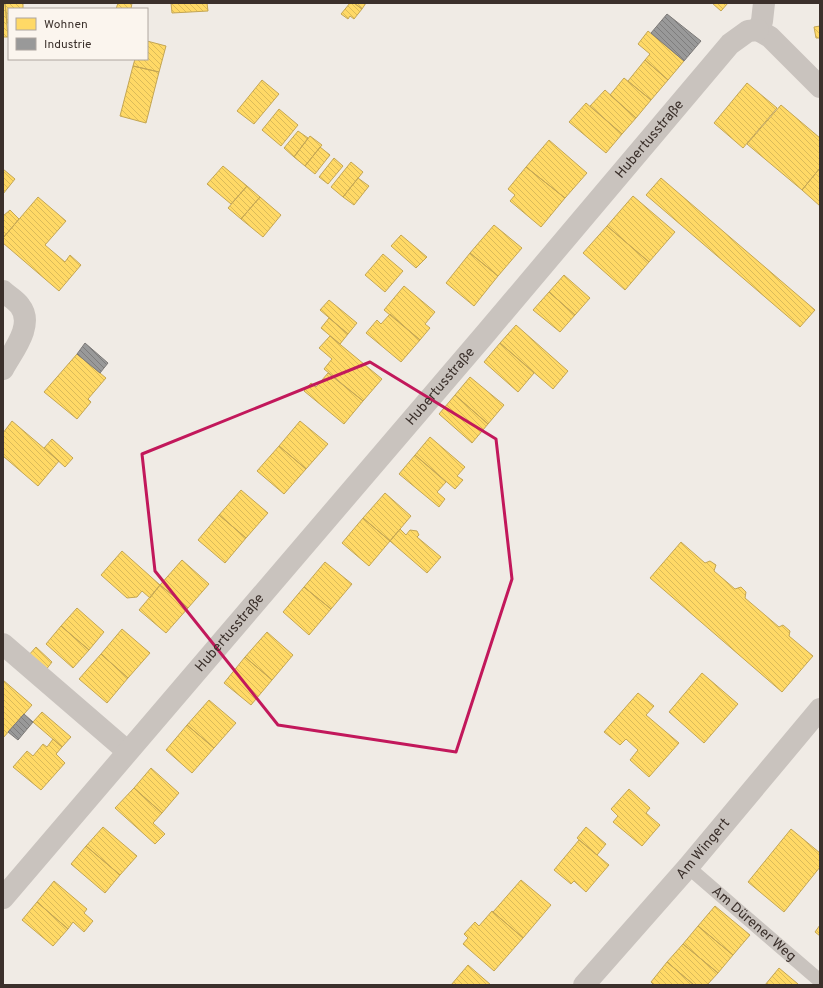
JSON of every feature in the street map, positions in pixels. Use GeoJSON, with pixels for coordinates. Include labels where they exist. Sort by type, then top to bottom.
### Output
{"type":"FeatureCollection","features":[{"type":"Feature","properties":{"kind":"street"},"geometry":{"type":"LineString","coordinates":[[764,3],[762,21],[758,30],[770,37],[820,87]]}},
{"type":"Feature","properties":{"kind":"street","name":"Hubertusstraße"},"geometry":{"type":"LineString","coordinates":[[3,898],[127,751],[486,333],[730,44],[748,31],[758,30]]}},
{"type":"Feature","properties":{"kind":"street"},"geometry":{"type":"LineString","coordinates":[[3,291],[20,306],[25,317],[24,331],[3,369]]}},
{"type":"Feature","properties":{"kind":"street"},"geometry":{"type":"LineString","coordinates":[[3,644],[127,751]]}},
{"type":"Feature","properties":{"kind":"street","name":"Am Wingert"},"geometry":{"type":"LineString","coordinates":[[584,985],[817,718]]}},
{"type":"Feature","properties":{"kind":"lane","name":"Am Dürener Weg"},"geometry":{"type":"LineString","coordinates":[[688,866],[820,981]]}},
{"type":"Feature","properties":{"kind":"highlighted area"},"geometry":{"type":"Polygon","coordinates":[[[370,362],[496,439],[512,579],[456,752],[278,725],[155,571],[142,454],[370,362]]]}},
{"type":"Feature","properties":{"kind":"building: Wohnen"},"geometry":{"type":"Polygon","coordinates":[[[3,3],[5,3],[8,37],[3,37],[3,3]]]}},
{"type":"Feature","properties":{"kind":"building: Wohnen"},"geometry":{"type":"Polygon","coordinates":[[[5,3],[23,3],[23,8],[8,8],[7,23],[5,3]]]}},
{"type":"Feature","properties":{"kind":"building: Wohnen"},"geometry":{"type":"Polygon","coordinates":[[[118,3],[132,3],[131,8],[116,8],[118,3]]]}},
{"type":"Feature","properties":{"kind":"building: Wohnen"},"geometry":{"type":"Polygon","coordinates":[[[171,3],[207,3],[208,11],[172,13],[171,3]]]}},
{"type":"Feature","properties":{"kind":"building: Wohnen"},"geometry":{"type":"Polygon","coordinates":[[[350,3],[354,3],[362,9],[354,19],[350,16],[348,19],[341,14],[350,3]]]}},
{"type":"Feature","properties":{"kind":"building: Wohnen"},"geometry":{"type":"Polygon","coordinates":[[[354,3],[366,3],[362,9],[354,3]]]}},
{"type":"Feature","properties":{"kind":"building: Wohnen"},"geometry":{"type":"Polygon","coordinates":[[[712,3],[728,3],[721,11],[712,3]]]}},
{"type":"Feature","properties":{"kind":"building: Wohnen"},"geometry":{"type":"Polygon","coordinates":[[[820,26],[820,38],[816,38],[814,27],[820,26]]]}},
{"type":"Feature","properties":{"kind":"building: Wohnen"},"geometry":{"type":"Polygon","coordinates":[[[648,31],[684,61],[668,80],[645,60],[650,54],[638,44],[648,31]]]}},
{"type":"Feature","properties":{"kind":"building: Wohnen"},"geometry":{"type":"Polygon","coordinates":[[[148,41],[166,46],[159,72],[133,66],[135,60],[148,60],[148,41]]]}},
{"type":"Feature","properties":{"kind":"building: Wohnen"},"geometry":{"type":"Polygon","coordinates":[[[645,60],[668,80],[651,100],[628,81],[645,60]]]}},
{"type":"Feature","properties":{"kind":"building: Wohnen"},"geometry":{"type":"Polygon","coordinates":[[[133,66],[159,72],[146,123],[120,116],[133,66]]]}},
{"type":"Feature","properties":{"kind":"building: Wohnen"},"geometry":{"type":"Polygon","coordinates":[[[624,78],[651,100],[636,118],[610,95],[624,78]]]}},
{"type":"Feature","properties":{"kind":"building: Wohnen"},"geometry":{"type":"Polygon","coordinates":[[[262,80],[279,94],[254,124],[237,111],[262,80]]]}},
{"type":"Feature","properties":{"kind":"building: Wohnen"},"geometry":{"type":"Polygon","coordinates":[[[747,83],[777,108],[743,148],[714,123],[747,83]]]}},
{"type":"Feature","properties":{"kind":"building: Wohnen"},"geometry":{"type":"Polygon","coordinates":[[[605,90],[636,118],[622,134],[590,106],[605,90]]]}},
{"type":"Feature","properties":{"kind":"building: Wohnen"},"geometry":{"type":"Polygon","coordinates":[[[586,103],[622,134],[606,153],[569,122],[586,103]]]}},
{"type":"Feature","properties":{"kind":"building: Wohnen"},"geometry":{"type":"Polygon","coordinates":[[[781,105],[820,138],[820,168],[802,190],[747,144],[781,105]]]}},
{"type":"Feature","properties":{"kind":"building: Wohnen"},"geometry":{"type":"Polygon","coordinates":[[[279,109],[298,125],[281,146],[262,130],[279,109]]]}},
{"type":"Feature","properties":{"kind":"building: Wohnen"},"geometry":{"type":"Polygon","coordinates":[[[298,131],[308,138],[294,157],[284,148],[298,131]]]}},
{"type":"Feature","properties":{"kind":"building: Wohnen"},"geometry":{"type":"Polygon","coordinates":[[[310,136],[322,145],[305,166],[294,157],[310,136]]]}},
{"type":"Feature","properties":{"kind":"building: Wohnen"},"geometry":{"type":"Polygon","coordinates":[[[549,140],[587,173],[565,198],[526,167],[549,140]]]}},
{"type":"Feature","properties":{"kind":"building: Wohnen"},"geometry":{"type":"Polygon","coordinates":[[[320,147],[330,155],[315,174],[305,166],[320,147]]]}},
{"type":"Feature","properties":{"kind":"building: Wohnen"},"geometry":{"type":"Polygon","coordinates":[[[334,158],[343,166],[328,184],[319,177],[334,158]]]}},
{"type":"Feature","properties":{"kind":"building: Wohnen"},"geometry":{"type":"Polygon","coordinates":[[[351,162],[363,172],[343,197],[331,187],[351,162]]]}},
{"type":"Feature","properties":{"kind":"building: Wohnen"},"geometry":{"type":"Polygon","coordinates":[[[223,166],[247,186],[231,204],[207,184],[223,166]]]}},
{"type":"Feature","properties":{"kind":"building: Wohnen"},"geometry":{"type":"Polygon","coordinates":[[[526,167],[565,198],[541,227],[510,201],[515,195],[508,189],[526,167]]]}},
{"type":"Feature","properties":{"kind":"building: Wohnen"},"geometry":{"type":"Polygon","coordinates":[[[820,168],[820,206],[802,190],[820,168]]]}},
{"type":"Feature","properties":{"kind":"building: Wohnen"},"geometry":{"type":"Polygon","coordinates":[[[3,169],[15,179],[3,194],[3,169]]]}},
{"type":"Feature","properties":{"kind":"building: Wohnen"},"geometry":{"type":"Polygon","coordinates":[[[358,178],[369,186],[354,205],[343,197],[358,178]]]}},
{"type":"Feature","properties":{"kind":"building: Wohnen"},"geometry":{"type":"Polygon","coordinates":[[[661,178],[815,310],[800,327],[646,195],[661,178]]]}},
{"type":"Feature","properties":{"kind":"building: Wohnen"},"geometry":{"type":"Polygon","coordinates":[[[247,186],[260,197],[241,219],[228,208],[247,186]]]}},
{"type":"Feature","properties":{"kind":"building: Wohnen"},"geometry":{"type":"Polygon","coordinates":[[[633,196],[675,232],[649,262],[607,226],[633,196]]]}},
{"type":"Feature","properties":{"kind":"building: Wohnen"},"geometry":{"type":"Polygon","coordinates":[[[38,197],[66,221],[45,245],[65,262],[70,255],[81,265],[59,291],[3,243],[3,238],[38,197]]]}},
{"type":"Feature","properties":{"kind":"building: Wohnen"},"geometry":{"type":"Polygon","coordinates":[[[260,197],[281,215],[263,237],[241,219],[260,197]]]}},
{"type":"Feature","properties":{"kind":"building: Wohnen"},"geometry":{"type":"Polygon","coordinates":[[[10,210],[19,219],[3,238],[3,216],[10,210]]]}},
{"type":"Feature","properties":{"kind":"building: Wohnen"},"geometry":{"type":"Polygon","coordinates":[[[494,225],[522,248],[498,276],[470,253],[494,225]]]}},
{"type":"Feature","properties":{"kind":"building: Wohnen"},"geometry":{"type":"Polygon","coordinates":[[[607,226],[649,262],[625,290],[583,253],[607,226]]]}},
{"type":"Feature","properties":{"kind":"building: Wohnen"},"geometry":{"type":"Polygon","coordinates":[[[401,235],[427,257],[416,268],[391,246],[401,235]]]}},
{"type":"Feature","properties":{"kind":"building: Wohnen"},"geometry":{"type":"Polygon","coordinates":[[[470,253],[498,276],[474,306],[446,283],[470,253]]]}},
{"type":"Feature","properties":{"kind":"building: Wohnen"},"geometry":{"type":"Polygon","coordinates":[[[383,254],[403,271],[385,292],[365,275],[383,254]]]}},
{"type":"Feature","properties":{"kind":"building: Wohnen"},"geometry":{"type":"Polygon","coordinates":[[[564,275],[590,298],[575,315],[549,292],[564,275]]]}},
{"type":"Feature","properties":{"kind":"building: Wohnen"},"geometry":{"type":"Polygon","coordinates":[[[404,286],[435,312],[425,324],[430,328],[420,340],[384,310],[404,286]]]}},
{"type":"Feature","properties":{"kind":"building: Wohnen"},"geometry":{"type":"Polygon","coordinates":[[[549,292],[575,315],[560,332],[533,310],[549,292]]]}},
{"type":"Feature","properties":{"kind":"building: Wohnen"},"geometry":{"type":"Polygon","coordinates":[[[329,300],[357,323],[348,334],[320,310],[329,300]]]}},
{"type":"Feature","properties":{"kind":"building: Wohnen"},"geometry":{"type":"Polygon","coordinates":[[[390,314],[420,340],[401,362],[366,333],[377,320],[381,324],[390,314]]]}},
{"type":"Feature","properties":{"kind":"building: Wohnen"},"geometry":{"type":"Polygon","coordinates":[[[329,318],[348,334],[340,344],[321,328],[329,318]]]}},
{"type":"Feature","properties":{"kind":"building: Wohnen"},"geometry":{"type":"Polygon","coordinates":[[[516,325],[568,371],[553,389],[500,343],[516,325]]]}},
{"type":"Feature","properties":{"kind":"building: Wohnen"},"geometry":{"type":"Polygon","coordinates":[[[330,336],[382,379],[363,401],[324,369],[332,359],[319,348],[330,336]]]}},
{"type":"Feature","properties":{"kind":"building: Wohnen"},"geometry":{"type":"Polygon","coordinates":[[[500,343],[534,373],[518,392],[484,362],[500,343]]]}},
{"type":"Feature","properties":{"kind":"building: Wohnen"},"geometry":{"type":"Polygon","coordinates":[[[77,354],[106,378],[88,399],[91,402],[77,419],[44,392],[77,354]]]}},
{"type":"Feature","properties":{"kind":"building: Wohnen"},"geometry":{"type":"Polygon","coordinates":[[[328,373],[363,401],[344,424],[304,391],[311,383],[316,387],[328,373]]]}},
{"type":"Feature","properties":{"kind":"building: Wohnen"},"geometry":{"type":"Polygon","coordinates":[[[470,377],[504,405],[488,424],[455,395],[470,377]]]}},
{"type":"Feature","properties":{"kind":"building: Wohnen"},"geometry":{"type":"Polygon","coordinates":[[[455,395],[488,424],[472,443],[439,414],[455,395]]]}},
{"type":"Feature","properties":{"kind":"building: Wohnen"},"geometry":{"type":"Polygon","coordinates":[[[12,421],[59,461],[38,486],[3,456],[3,433],[12,421]]]}},
{"type":"Feature","properties":{"kind":"building: Wohnen"},"geometry":{"type":"Polygon","coordinates":[[[300,421],[328,444],[306,469],[279,446],[300,421]]]}},
{"type":"Feature","properties":{"kind":"building: Wohnen"},"geometry":{"type":"Polygon","coordinates":[[[430,437],[465,467],[457,476],[463,480],[455,489],[415,455],[430,437]]]}},
{"type":"Feature","properties":{"kind":"building: Wohnen"},"geometry":{"type":"Polygon","coordinates":[[[52,439],[73,458],[65,467],[44,448],[52,439]]]}},
{"type":"Feature","properties":{"kind":"building: Wohnen"},"geometry":{"type":"Polygon","coordinates":[[[279,446],[306,469],[284,494],[257,471],[279,446]]]}},
{"type":"Feature","properties":{"kind":"building: Wohnen"},"geometry":{"type":"Polygon","coordinates":[[[415,455],[446,482],[437,492],[445,499],[439,507],[399,474],[415,455]]]}},
{"type":"Feature","properties":{"kind":"building: Wohnen"},"geometry":{"type":"Polygon","coordinates":[[[241,490],[268,513],[246,538],[219,515],[241,490]]]}},
{"type":"Feature","properties":{"kind":"building: Wohnen"},"geometry":{"type":"Polygon","coordinates":[[[385,493],[411,516],[390,541],[363,518],[385,493]]]}},
{"type":"Feature","properties":{"kind":"building: Wohnen"},"geometry":{"type":"Polygon","coordinates":[[[219,515],[246,538],[225,563],[198,540],[219,515]]]}},
{"type":"Feature","properties":{"kind":"building: Wohnen"},"geometry":{"type":"Polygon","coordinates":[[[363,518],[390,541],[369,566],[342,543],[363,518]]]}},
{"type":"Feature","properties":{"kind":"building: Wohnen"},"geometry":{"type":"Polygon","coordinates":[[[400,529],[406,535],[410,530],[417,531],[419,535],[417,537],[441,557],[427,573],[390,541],[400,529]]]}},
{"type":"Feature","properties":{"kind":"building: Wohnen"},"geometry":{"type":"Polygon","coordinates":[[[681,542],[705,563],[710,561],[716,565],[714,571],[735,589],[741,587],[746,592],[745,598],[779,627],[783,625],[790,631],[789,636],[813,656],[782,692],[650,578],[681,542]]]}},
{"type":"Feature","properties":{"kind":"building: Wohnen"},"geometry":{"type":"Polygon","coordinates":[[[122,551],[160,585],[150,598],[142,591],[137,597],[127,598],[101,575],[122,551]]]}},
{"type":"Feature","properties":{"kind":"building: Wohnen"},"geometry":{"type":"Polygon","coordinates":[[[182,560],[209,584],[188,608],[160,585],[182,560]]]}},
{"type":"Feature","properties":{"kind":"building: Wohnen"},"geometry":{"type":"Polygon","coordinates":[[[325,562],[352,584],[331,609],[304,587],[325,562]]]}},
{"type":"Feature","properties":{"kind":"building: Wohnen"},"geometry":{"type":"Polygon","coordinates":[[[160,585],[188,608],[166,633],[139,610],[160,585]]]}},
{"type":"Feature","properties":{"kind":"building: Wohnen"},"geometry":{"type":"Polygon","coordinates":[[[304,587],[331,609],[309,635],[283,612],[304,587]]]}},
{"type":"Feature","properties":{"kind":"building: Wohnen"},"geometry":{"type":"Polygon","coordinates":[[[77,608],[104,632],[89,650],[61,626],[77,608]]]}},
{"type":"Feature","properties":{"kind":"building: Wohnen"},"geometry":{"type":"Polygon","coordinates":[[[61,626],[89,650],[73,668],[46,644],[61,626]]]}},
{"type":"Feature","properties":{"kind":"building: Wohnen"},"geometry":{"type":"Polygon","coordinates":[[[122,629],[150,653],[128,678],[101,654],[122,629]]]}},
{"type":"Feature","properties":{"kind":"building: Wohnen"},"geometry":{"type":"Polygon","coordinates":[[[267,632],[293,655],[272,680],[245,657],[267,632]]]}},
{"type":"Feature","properties":{"kind":"building: Wohnen"},"geometry":{"type":"Polygon","coordinates":[[[36,647],[52,662],[45,671],[28,656],[36,647]]]}},
{"type":"Feature","properties":{"kind":"building: Wohnen"},"geometry":{"type":"Polygon","coordinates":[[[101,654],[128,678],[107,703],[79,679],[101,654]]]}},
{"type":"Feature","properties":{"kind":"building: Wohnen"},"geometry":{"type":"Polygon","coordinates":[[[245,657],[272,680],[251,705],[224,683],[245,657]]]}},
{"type":"Feature","properties":{"kind":"building: Wohnen"},"geometry":{"type":"Polygon","coordinates":[[[702,673],[738,704],[704,743],[669,712],[702,673]]]}},
{"type":"Feature","properties":{"kind":"building: Wohnen"},"geometry":{"type":"Polygon","coordinates":[[[3,680],[32,705],[3,738],[3,680]]]}},
{"type":"Feature","properties":{"kind":"building: Wohnen"},"geometry":{"type":"Polygon","coordinates":[[[638,693],[654,706],[646,715],[679,743],[649,777],[630,760],[638,750],[626,739],[620,745],[604,732],[638,693]]]}},
{"type":"Feature","properties":{"kind":"building: Wohnen"},"geometry":{"type":"Polygon","coordinates":[[[209,700],[236,723],[214,748],[187,725],[209,700]]]}},
{"type":"Feature","properties":{"kind":"building: Wohnen"},"geometry":{"type":"Polygon","coordinates":[[[42,712],[71,737],[62,747],[33,722],[42,712]]]}},
{"type":"Feature","properties":{"kind":"building: Wohnen"},"geometry":{"type":"Polygon","coordinates":[[[187,725],[214,748],[192,773],[166,750],[187,725]]]}},
{"type":"Feature","properties":{"kind":"building: Wohnen"},"geometry":{"type":"Polygon","coordinates":[[[53,739],[62,747],[56,754],[65,763],[41,790],[13,767],[27,751],[33,756],[43,744],[47,747],[53,739]]]}},
{"type":"Feature","properties":{"kind":"building: Wohnen"},"geometry":{"type":"Polygon","coordinates":[[[151,768],[179,793],[162,813],[134,788],[151,768]]]}},
{"type":"Feature","properties":{"kind":"building: Wohnen"},"geometry":{"type":"Polygon","coordinates":[[[134,788],[162,813],[153,823],[165,834],[155,844],[115,808],[134,788]]]}},
{"type":"Feature","properties":{"kind":"building: Wohnen"},"geometry":{"type":"Polygon","coordinates":[[[629,789],[650,808],[646,813],[660,825],[642,846],[613,822],[618,816],[611,809],[629,789]]]}},
{"type":"Feature","properties":{"kind":"building: Wohnen"},"geometry":{"type":"Polygon","coordinates":[[[103,827],[137,856],[120,875],[86,846],[103,827]]]}},
{"type":"Feature","properties":{"kind":"building: Wohnen"},"geometry":{"type":"Polygon","coordinates":[[[586,827],[606,844],[597,855],[577,838],[586,827]]]}},
{"type":"Feature","properties":{"kind":"building: Wohnen"},"geometry":{"type":"Polygon","coordinates":[[[791,829],[820,853],[820,867],[784,912],[748,882],[791,829]]]}},
{"type":"Feature","properties":{"kind":"building: Wohnen"},"geometry":{"type":"Polygon","coordinates":[[[579,840],[609,865],[586,892],[574,881],[571,884],[554,870],[579,840]]]}},
{"type":"Feature","properties":{"kind":"building: Wohnen"},"geometry":{"type":"Polygon","coordinates":[[[86,846],[120,875],[105,893],[71,864],[86,846]]]}},
{"type":"Feature","properties":{"kind":"building: Wohnen"},"geometry":{"type":"Polygon","coordinates":[[[521,880],[551,905],[523,938],[493,912],[521,880]]]}},
{"type":"Feature","properties":{"kind":"building: Wohnen"},"geometry":{"type":"Polygon","coordinates":[[[54,881],[87,909],[84,913],[93,921],[84,932],[73,922],[68,929],[37,902],[54,881]]]}},
{"type":"Feature","properties":{"kind":"building: Wohnen"},"geometry":{"type":"Polygon","coordinates":[[[37,902],[68,929],[53,946],[22,920],[37,902]]]}},
{"type":"Feature","properties":{"kind":"building: Wohnen"},"geometry":{"type":"Polygon","coordinates":[[[715,906],[750,935],[733,955],[698,926],[715,906]]]}},
{"type":"Feature","properties":{"kind":"building: Wohnen"},"geometry":{"type":"Polygon","coordinates":[[[492,911],[523,938],[494,971],[463,944],[468,938],[464,934],[475,922],[479,926],[492,911]]]}},
{"type":"Feature","properties":{"kind":"building: Wohnen"},"geometry":{"type":"Polygon","coordinates":[[[820,925],[820,936],[815,932],[820,925]]]}},
{"type":"Feature","properties":{"kind":"building: Wohnen"},"geometry":{"type":"Polygon","coordinates":[[[698,926],[733,955],[718,973],[683,944],[698,926]]]}},
{"type":"Feature","properties":{"kind":"building: Wohnen"},"geometry":{"type":"Polygon","coordinates":[[[683,944],[718,973],[707,985],[694,985],[667,962],[683,944]]]}},
{"type":"Feature","properties":{"kind":"building: Wohnen"},"geometry":{"type":"Polygon","coordinates":[[[667,962],[694,985],[654,985],[651,982],[667,962]]]}},
{"type":"Feature","properties":{"kind":"building: Wohnen"},"geometry":{"type":"Polygon","coordinates":[[[468,965],[491,985],[451,985],[468,965]]]}},
{"type":"Feature","properties":{"kind":"building: Wohnen"},"geometry":{"type":"Polygon","coordinates":[[[779,968],[798,984],[798,985],[765,985],[779,968]]]}},
{"type":"Feature","properties":{"kind":"building: Industrie"},"geometry":{"type":"Polygon","coordinates":[[[667,14],[701,41],[684,61],[651,33],[667,14]]]}},
{"type":"Feature","properties":{"kind":"building: Industrie"},"geometry":{"type":"Polygon","coordinates":[[[85,343],[108,363],[100,373],[77,354],[85,343]]]}},
{"type":"Feature","properties":{"kind":"building: Industrie"},"geometry":{"type":"Polygon","coordinates":[[[24,714],[33,722],[18,740],[8,732],[24,714]]]}}]}
